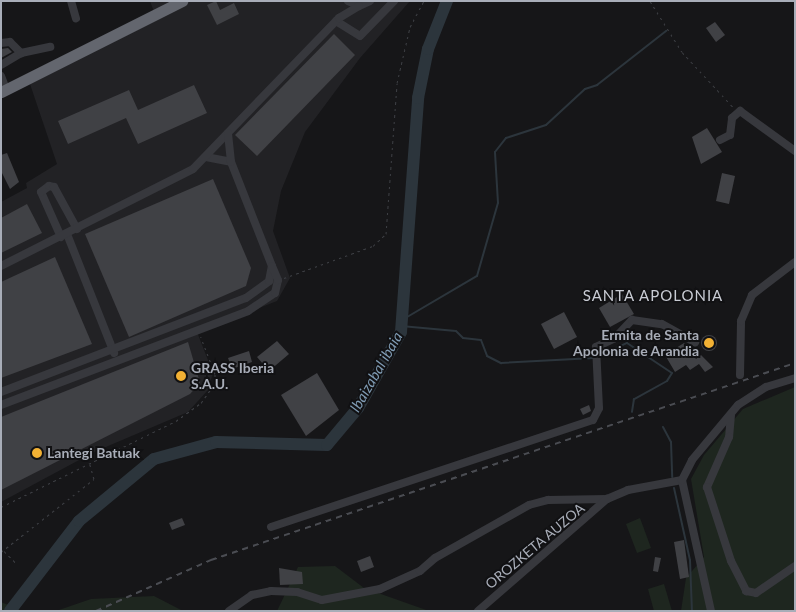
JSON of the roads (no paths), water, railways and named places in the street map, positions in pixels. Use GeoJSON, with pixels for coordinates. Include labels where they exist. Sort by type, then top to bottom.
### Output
{"type":"FeatureCollection","features":[{"type":"Feature","properties":{"kind":"highway"},"geometry":{"type":"LineString","coordinates":[[4,90],[182,1]]}},
{"type":"Feature","properties":{"kind":"street"},"geometry":{"type":"LineString","coordinates":[[71,1],[76,18]]}},
{"type":"Feature","properties":{"kind":"street"},"geometry":{"type":"LineString","coordinates":[[337,19],[346,1],[359,6]]}},
{"type":"Feature","properties":{"kind":"street"},"geometry":{"type":"LineString","coordinates":[[1,266],[180,177],[206,157],[337,19],[370,1]]}},
{"type":"Feature","properties":{"kind":"street"},"geometry":{"type":"LineString","coordinates":[[337,19],[360,36],[394,1]]}},
{"type":"Feature","properties":{"kind":"street"},"geometry":{"type":"LineString","coordinates":[[1,43],[10,42],[21,53]]}},
{"type":"Feature","properties":{"kind":"street"},"geometry":{"type":"LineString","coordinates":[[1,65],[21,53],[50,47]]}},
{"type":"Feature","properties":{"kind":"street"},"geometry":{"type":"LineString","coordinates":[[1,76],[4,90]]}},
{"type":"Feature","properties":{"kind":"street"},"geometry":{"type":"LineString","coordinates":[[720,140],[730,134],[736,111],[795,151]]}},
{"type":"Feature","properties":{"kind":"street"},"geometry":{"type":"LineString","coordinates":[[1,405],[116,359],[198,330],[268,299],[278,280],[231,162],[228,133]]}},
{"type":"Feature","properties":{"kind":"street"},"geometry":{"type":"LineString","coordinates":[[206,157],[231,162]]}},
{"type":"Feature","properties":{"kind":"street"},"geometry":{"type":"LineString","coordinates":[[77,229],[54,187],[48,186],[41,192],[64,235],[116,359]]}},
{"type":"Feature","properties":{"kind":"street"},"geometry":{"type":"LineString","coordinates":[[740,375],[741,321],[752,295],[795,262]]}},
{"type":"Feature","properties":{"kind":"street"},"geometry":{"type":"LineString","coordinates":[[1,392],[246,298],[269,281],[272,266]]}},
{"type":"Feature","properties":{"kind":"street"},"geometry":{"type":"LineString","coordinates":[[271,527],[593,420],[600,408],[596,348],[615,338],[625,324],[639,319],[662,324],[695,342]]}},
{"type":"Feature","properties":{"kind":"street"},"geometry":{"type":"LineString","coordinates":[[711,611],[682,480],[692,460],[746,399],[795,378]]}},
{"type":"Feature","properties":{"kind":"street"},"geometry":{"type":"LineString","coordinates":[[731,415],[729,437],[707,487],[730,561],[746,591],[756,593],[795,566]]}},
{"type":"Feature","properties":{"kind":"street"},"geometry":{"type":"LineString","coordinates":[[229,611],[252,595],[307,594],[322,600],[397,584],[529,505],[548,500],[608,499],[628,490],[682,480]]}},
{"type":"Feature","properties":{"kind":"street","name":"OROZKETA AUZOA"},"geometry":{"type":"LineString","coordinates":[[478,611],[608,499]]}},
{"type":"Feature","properties":{"kind":"waterway","name":"Ibaizabal ibaia"},"geometry":{"type":"LineString","coordinates":[[10,611],[79,521],[154,459],[216,442],[327,445],[358,408],[401,332],[418,98],[428,49],[447,1]]}},
{"type":"Feature","properties":{"kind":"waterway"},"geometry":{"type":"LineString","coordinates":[[402,320],[477,276],[498,203],[495,152],[506,138],[546,125],[585,89],[597,85],[666,31]]}},
{"type":"Feature","properties":{"kind":"waterway"},"geometry":{"type":"LineString","coordinates":[[401,326],[456,331],[463,338],[481,340],[487,356],[501,363],[594,358]]}},
{"type":"Feature","properties":{"kind":"waterway"},"geometry":{"type":"LineString","coordinates":[[599,356],[627,343],[672,373],[667,381],[634,399],[632,412]]}},
{"type":"Feature","properties":{"kind":"waterway"},"geometry":{"type":"LineString","coordinates":[[663,427],[671,442],[672,477]]}},
{"type":"Feature","properties":{"kind":"waterway"},"geometry":{"type":"LineString","coordinates":[[674,488],[690,560],[692,611]]}},
{"type":"Feature","properties":{"kind":"railway"},"geometry":{"type":"LineString","coordinates":[[96,611],[211,560],[795,363]]}},
{"type":"Feature","properties":{"kind":"place","name":"Ermita de Santa Apolonia de Arandia"},"geometry":{"type":"Point","coordinates":[709,343]}},
{"type":"Feature","properties":{"kind":"place","name":"GRASS Iberia S.A.U."},"geometry":{"type":"Point","coordinates":[181,376]}},
{"type":"Feature","properties":{"kind":"place","name":"Lantegi Batuak"},"geometry":{"type":"Point","coordinates":[37,453]}},
{"type":"Feature","properties":{"kind":"district","name":"SANTA APOLONIA"},"geometry":{"type":"Point","coordinates":[653,296]}}]}
